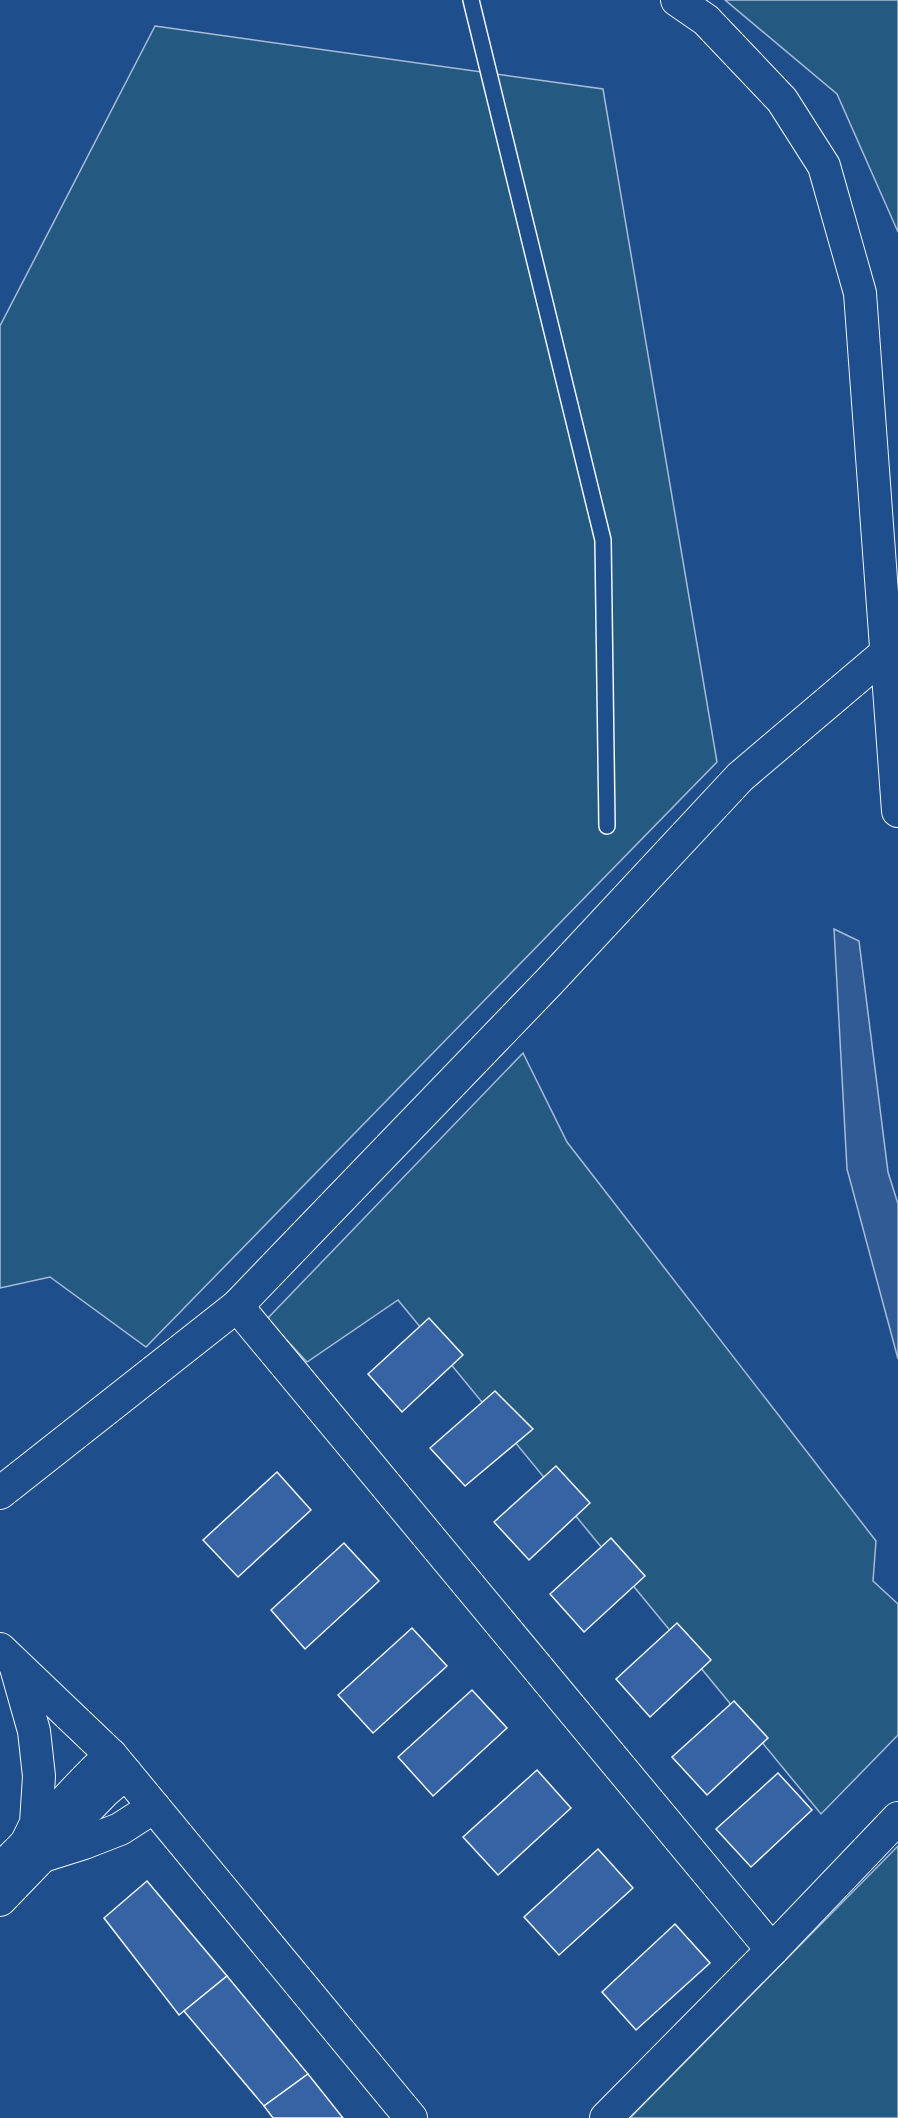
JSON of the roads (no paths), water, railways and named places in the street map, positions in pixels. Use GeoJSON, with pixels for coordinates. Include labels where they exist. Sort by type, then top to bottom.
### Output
{"type":"FeatureCollection","features":[{"type":"Feature","properties":{"kind":"street"},"geometry":{"type":"LineString","coordinates":[[677,0],[706,20],[782,100],[824,166],[860,293],[892,650],[898,811]]}},
{"type":"Feature","properties":{"kind":"street"},"geometry":{"type":"LineString","coordinates":[[0,1493],[237,1306],[549,982],[740,777],[892,650]]}},
{"type":"Feature","properties":{"kind":"street"},"geometry":{"type":"LineString","coordinates":[[237,1306],[772,1950]]}},
{"type":"Feature","properties":{"kind":"street"},"geometry":{"type":"LineString","coordinates":[[7,1656],[119,1764],[411,2118]]}},
{"type":"Feature","properties":{"kind":"street"},"geometry":{"type":"LineString","coordinates":[[0,1900],[34,1851],[39,1776],[34,1731],[7,1656]]}},
{"type":"Feature","properties":{"kind":"street"},"geometry":{"type":"LineString","coordinates":[[0,1869],[34,1851],[105,1791],[119,1764]]}},
{"type":"Feature","properties":{"kind":"street"},"geometry":{"type":"LineString","coordinates":[[34,1851],[84,1843],[120,1829],[154,1807]]}},
{"type":"Feature","properties":{"kind":"street"},"geometry":{"type":"LineString","coordinates":[[606,2118],[898,1818]]}},
{"type":"Feature","properties":{"kind":"lane"},"geometry":{"type":"LineString","coordinates":[[471,0],[603,540],[608,826]]}}]}
